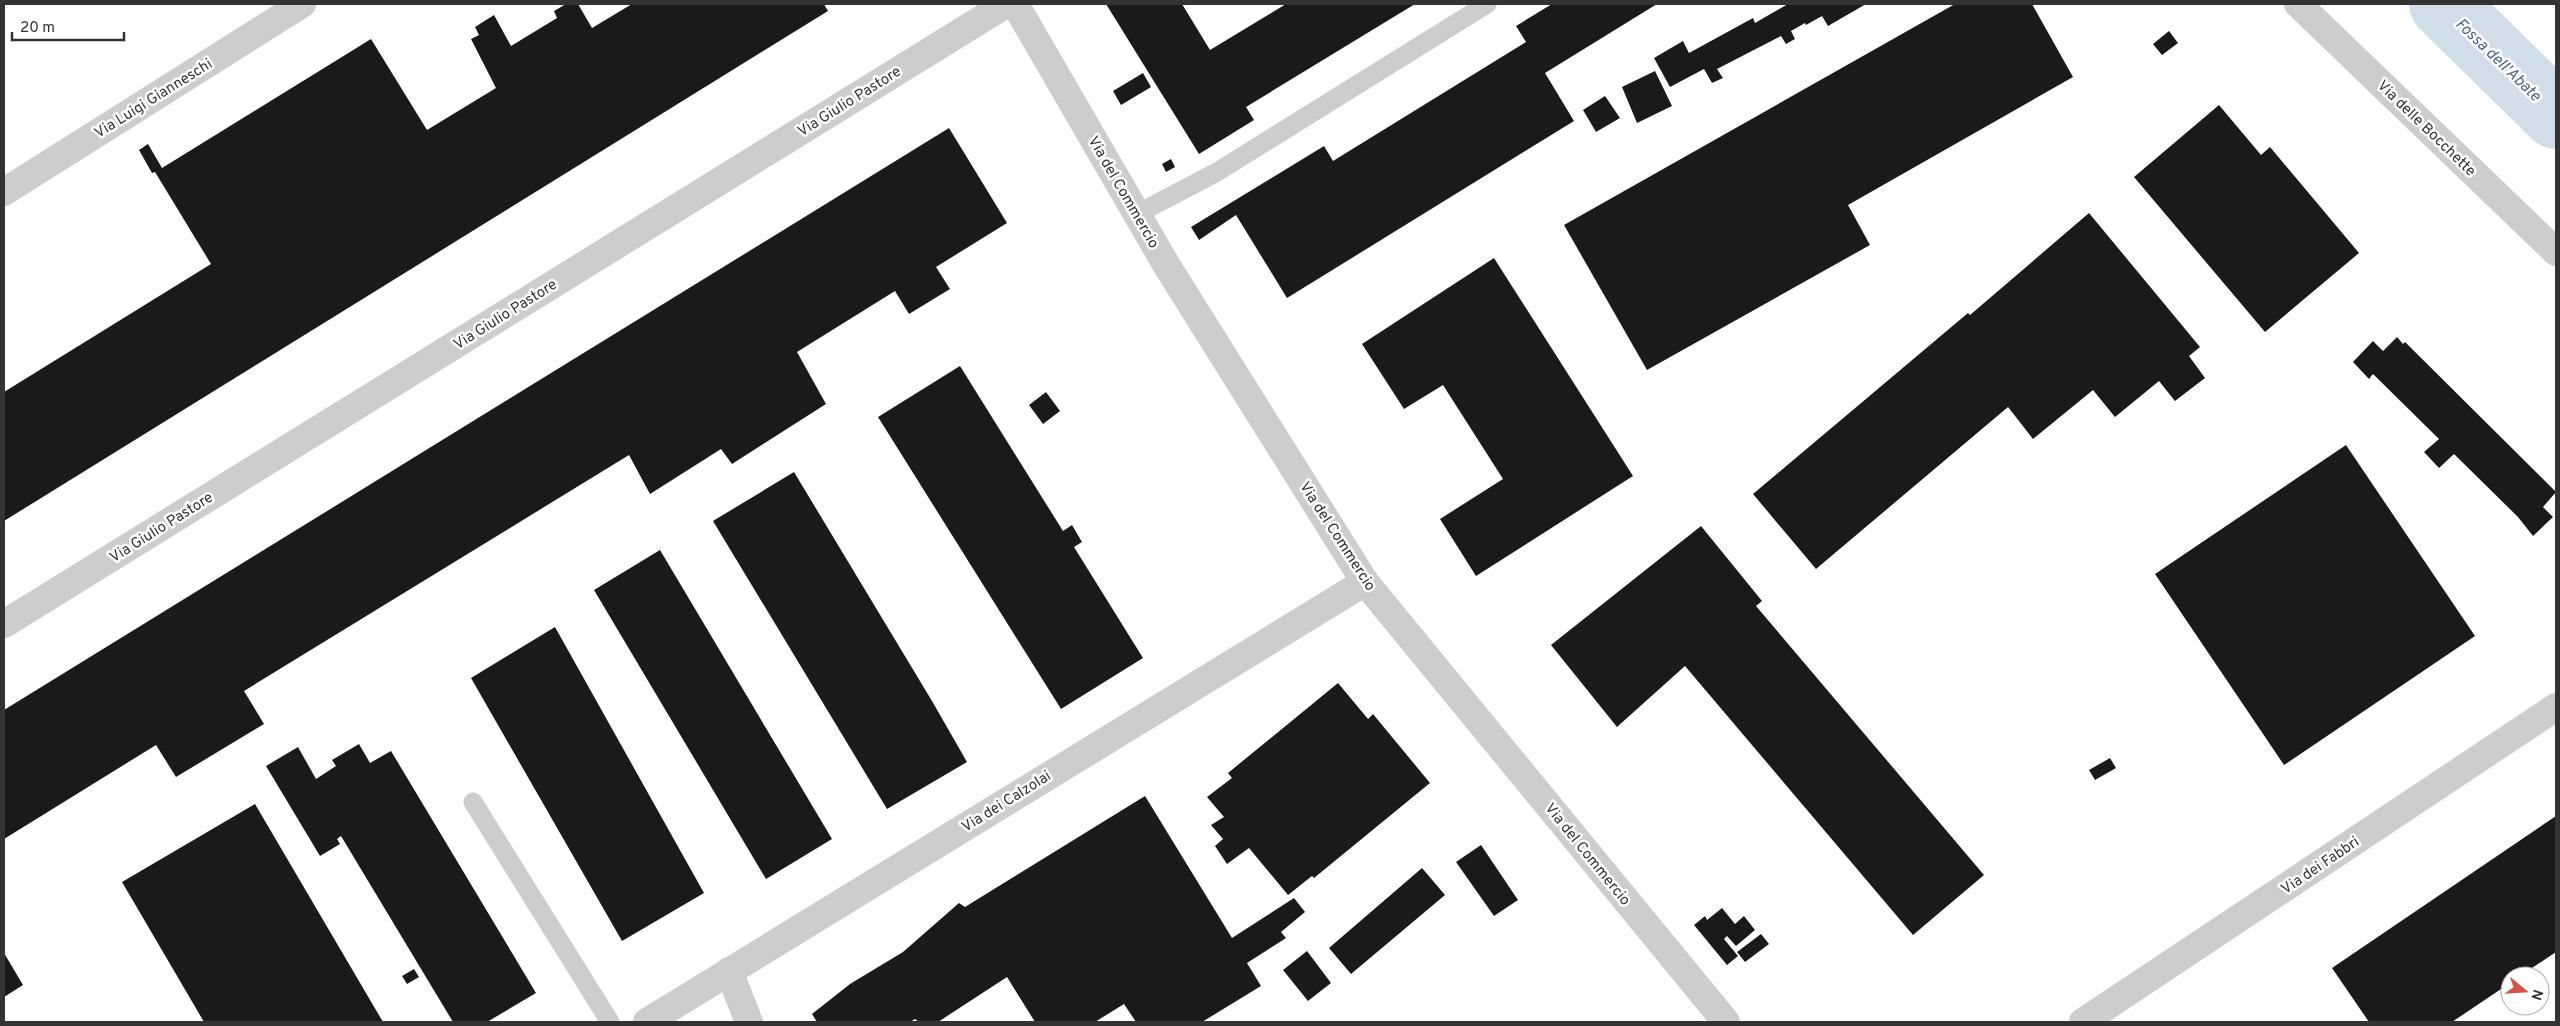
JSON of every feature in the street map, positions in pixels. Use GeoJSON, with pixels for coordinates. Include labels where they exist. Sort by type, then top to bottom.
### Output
{"type":"FeatureCollection","features":[{"type":"Feature","properties":{"kind":"street","name":"Via Luigi Gianneschi"},"geometry":{"type":"LineString","coordinates":[[4,192],[302,4]]}},
{"type":"Feature","properties":{"kind":"street","name":"Via Giulio Pastore"},"geometry":{"type":"LineString","coordinates":[[4,624],[1006,4]]}},
{"type":"Feature","properties":{"kind":"street","name":"Via del Commercio"},"geometry":{"type":"LineString","coordinates":[[1015,4],[1137,214],[1366,582],[1726,1022]]}},
{"type":"Feature","properties":{"kind":"street","name":"Via delle Bocchette"},"geometry":{"type":"LineString","coordinates":[[2298,4],[2556,252]]}},
{"type":"Feature","properties":{"kind":"street","name":"Via dei Calzolai"},"geometry":{"type":"LineString","coordinates":[[647,1022],[1366,582]]}},
{"type":"Feature","properties":{"kind":"street","name":"Via dei Fabbri"},"geometry":{"type":"LineString","coordinates":[[2083,1022],[2556,707]]}},
{"type":"Feature","properties":{"kind":"street"},"geometry":{"type":"LineString","coordinates":[[729,971],[749,1022]]}},
{"type":"Feature","properties":{"kind":"lane"},"geometry":{"type":"LineString","coordinates":[[1137,214],[1217,172],[1486,4]]}},
{"type":"Feature","properties":{"kind":"lane"},"geometry":{"type":"LineString","coordinates":[[473,802],[610,1022]]}},
{"type":"Feature","properties":{"kind":"building"},"geometry":{"type":"Polygon","coordinates":[[[566,4],[578,4],[592,28],[632,4],[824,4],[828,11],[4,521],[4,392],[211,264],[155,172],[152,173],[139,150],[148,144],[162,168],[371,39],[427,130],[496,88],[471,39],[479,35],[475,27],[494,15],[511,46],[557,18],[554,11],[566,4]]]}},
{"type":"Feature","properties":{"kind":"building"},"geometry":{"type":"Polygon","coordinates":[[[1106,4],[1182,4],[1210,50],[1286,4],[1415,4],[1246,107],[1254,120],[1199,154],[1106,4]]]}},
{"type":"Feature","properties":{"kind":"building"},"geometry":{"type":"Polygon","coordinates":[[[1552,4],[1657,4],[1545,73],[1574,121],[1287,298],[1236,215],[1199,240],[1191,227],[1324,146],[1333,161],[1526,42],[1516,26],[1552,4]]]}},
{"type":"Feature","properties":{"kind":"building"},"geometry":{"type":"Polygon","coordinates":[[[1788,4],[1866,4],[1828,26],[1822,16],[1806,25],[1805,23],[1791,31],[1795,39],[1786,44],[1781,36],[1717,69],[1723,78],[1712,83],[1704,69],[1670,87],[1654,58],[1683,41],[1689,53],[1753,18],[1755,23],[1788,4]]]}},
{"type":"Feature","properties":{"kind":"building"},"geometry":{"type":"Polygon","coordinates":[[[1955,4],[2032,4],[2073,77],[1848,205],[1870,245],[1647,370],[1564,225],[1955,4]]]}},
{"type":"Feature","properties":{"kind":"building"},"geometry":{"type":"Polygon","coordinates":[[[2169,31],[2178,43],[2162,55],[2153,44],[2169,31]]]}},
{"type":"Feature","properties":{"kind":"building"},"geometry":{"type":"Polygon","coordinates":[[[1655,71],[1672,106],[1637,123],[1622,87],[1655,71]]]}},
{"type":"Feature","properties":{"kind":"building"},"geometry":{"type":"Polygon","coordinates":[[[1143,73],[1151,87],[1121,105],[1113,91],[1143,73]]]}},
{"type":"Feature","properties":{"kind":"building"},"geometry":{"type":"Polygon","coordinates":[[[1605,96],[1620,118],[1596,132],[1583,110],[1605,96]]]}},
{"type":"Feature","properties":{"kind":"building"},"geometry":{"type":"Polygon","coordinates":[[[2219,105],[2261,155],[2270,147],[2359,253],[2265,332],[2134,177],[2219,105]]]}},
{"type":"Feature","properties":{"kind":"building"},"geometry":{"type":"Polygon","coordinates":[[[949,128],[1007,223],[936,267],[950,289],[909,314],[895,291],[797,352],[826,404],[732,464],[721,449],[650,494],[629,455],[244,691],[264,724],[176,777],[156,745],[4,839],[4,710],[949,128]]]}},
{"type":"Feature","properties":{"kind":"building"},"geometry":{"type":"Polygon","coordinates":[[[1171,159],[1175,167],[1166,172],[1162,164],[1171,159]]]}},
{"type":"Feature","properties":{"kind":"building"},"geometry":{"type":"Polygon","coordinates":[[[2089,213],[2200,347],[2189,356],[2205,378],[2175,401],[2159,381],[2115,417],[2093,390],[2033,439],[2008,407],[1816,569],[1753,494],[1968,313],[1970,315],[2089,213]]]}},
{"type":"Feature","properties":{"kind":"building"},"geometry":{"type":"Polygon","coordinates":[[[1494,258],[1633,476],[1476,576],[1440,519],[1503,479],[1443,385],[1404,409],[1362,344],[1494,258]]]}},
{"type":"Feature","properties":{"kind":"building"},"geometry":{"type":"Polygon","coordinates":[[[2397,337],[2403,344],[2405,342],[2556,492],[2543,507],[2553,517],[2533,536],[2518,517],[2454,454],[2439,468],[2424,452],[2439,439],[2373,374],[2369,379],[2353,362],[2373,341],[2383,351],[2397,337]]]}},
{"type":"Feature","properties":{"kind":"building"},"geometry":{"type":"Polygon","coordinates":[[[960,366],[1063,531],[1072,525],[1082,542],[1074,547],[1143,658],[1061,709],[878,417],[960,366]]]}},
{"type":"Feature","properties":{"kind":"building"},"geometry":{"type":"Polygon","coordinates":[[[1046,392],[1060,411],[1043,424],[1029,405],[1046,392]]]}},
{"type":"Feature","properties":{"kind":"building"},"geometry":{"type":"Polygon","coordinates":[[[2346,445],[2475,636],[2284,765],[2155,574],[2346,445]]]}},
{"type":"Feature","properties":{"kind":"building"},"geometry":{"type":"Polygon","coordinates":[[[794,472],[967,762],[887,809],[713,521],[794,472]]]}},
{"type":"Feature","properties":{"kind":"building"},"geometry":{"type":"Polygon","coordinates":[[[1701,526],[1762,601],[1756,606],[1984,875],[1913,935],[1685,666],[1617,727],[1551,645],[1701,526]]]}},
{"type":"Feature","properties":{"kind":"building"},"geometry":{"type":"Polygon","coordinates":[[[660,550],[832,839],[766,879],[594,590],[660,550]]]}},
{"type":"Feature","properties":{"kind":"building"},"geometry":{"type":"Polygon","coordinates":[[[555,627],[704,893],[622,941],[471,678],[555,627]]]}},
{"type":"Feature","properties":{"kind":"building"},"geometry":{"type":"Polygon","coordinates":[[[1338,683],[1368,719],[1373,714],[1430,783],[1314,878],[1312,876],[1288,895],[1249,848],[1227,864],[1215,846],[1223,839],[1211,825],[1224,817],[1207,797],[1232,778],[1228,773],[1338,683]]]}},
{"type":"Feature","properties":{"kind":"building"},"geometry":{"type":"Polygon","coordinates":[[[359,744],[370,763],[391,751],[536,993],[487,1022],[453,1022],[341,836],[337,839],[340,844],[320,856],[266,766],[298,747],[316,779],[336,766],[332,760],[359,744]]]}},
{"type":"Feature","properties":{"kind":"building"},"geometry":{"type":"Polygon","coordinates":[[[2110,758],[2116,768],[2095,780],[2089,770],[2110,758]]]}},
{"type":"Feature","properties":{"kind":"building"},"geometry":{"type":"Polygon","coordinates":[[[1145,796],[1232,938],[1294,898],[1305,912],[1281,932],[1286,938],[1247,963],[1261,986],[1202,1022],[1136,1022],[1124,1004],[1095,1022],[1035,1022],[1007,977],[938,1022],[919,1022],[915,1019],[910,1022],[817,1022],[812,1014],[850,984],[903,952],[959,903],[965,907],[1145,796]]]}},
{"type":"Feature","properties":{"kind":"building"},"geometry":{"type":"Polygon","coordinates":[[[255,804],[383,1022],[204,1022],[122,882],[255,804]]]}},
{"type":"Feature","properties":{"kind":"building"},"geometry":{"type":"Polygon","coordinates":[[[2556,816],[2556,952],[2535,966],[2500,966],[2500,990],[2452,1022],[2369,1022],[2332,968],[2556,816]]]}},
{"type":"Feature","properties":{"kind":"building"},"geometry":{"type":"Polygon","coordinates":[[[1481,845],[1518,900],[1494,916],[1456,862],[1481,845]]]}},
{"type":"Feature","properties":{"kind":"building"},"geometry":{"type":"Polygon","coordinates":[[[1422,868],[1445,895],[1351,974],[1329,948],[1422,868]]]}},
{"type":"Feature","properties":{"kind":"building"},"geometry":{"type":"Polygon","coordinates":[[[1722,908],[1735,924],[1744,916],[1755,930],[1736,946],[1727,936],[1724,939],[1738,956],[1727,965],[1694,925],[1705,916],[1707,920],[1722,908]]]}},
{"type":"Feature","properties":{"kind":"building"},"geometry":{"type":"Polygon","coordinates":[[[1761,934],[1769,944],[1745,962],[1737,952],[1761,934]]]}},
{"type":"Feature","properties":{"kind":"building"},"geometry":{"type":"Polygon","coordinates":[[[1307,951],[1331,983],[1308,1001],[1283,970],[1307,951]]]}},
{"type":"Feature","properties":{"kind":"building"},"geometry":{"type":"Polygon","coordinates":[[[4,953],[23,985],[4,997],[4,953]]]}},
{"type":"Feature","properties":{"kind":"building"},"geometry":{"type":"Polygon","coordinates":[[[414,969],[419,977],[407,984],[402,976],[414,969]]]}},
{"type":"Feature","properties":{"kind":"waterway","name":"Fossa dell'Abate"},"geometry":{"type":"LineString","coordinates":[[2443,4],[2556,115]]}}]}
